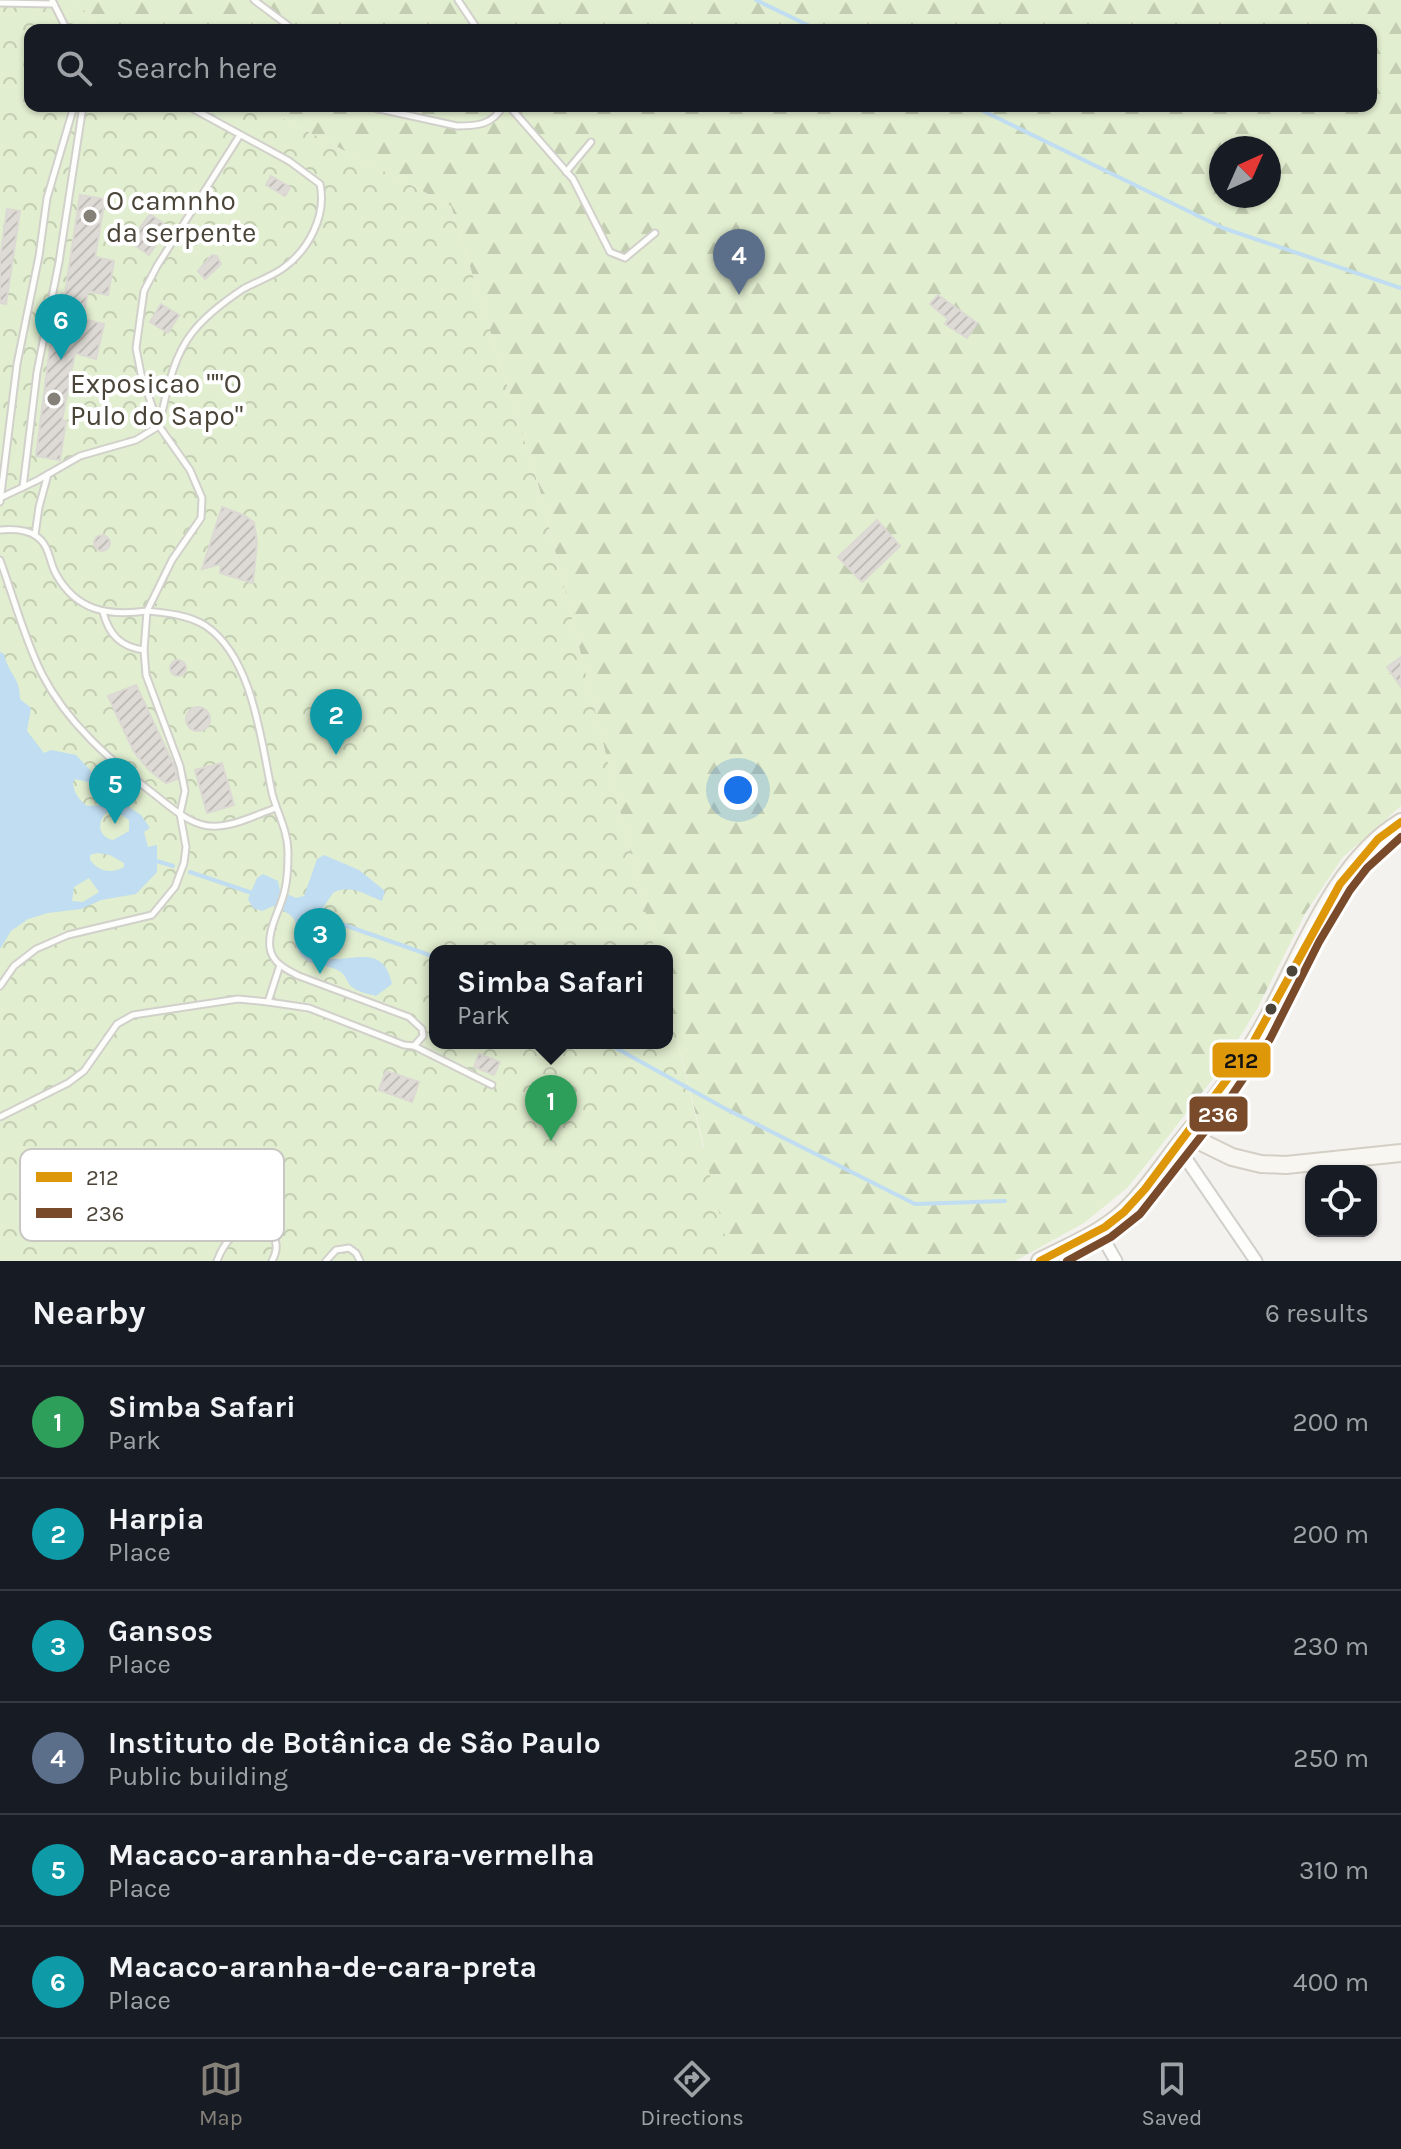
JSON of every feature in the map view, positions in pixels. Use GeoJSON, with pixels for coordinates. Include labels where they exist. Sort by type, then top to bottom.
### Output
{"type":"FeatureCollection","features":[{"type":"Feature","properties":{"kind":"main road"},"geometry":{"type":"LineString","coordinates":[[1040,1261],[1099,1231],[1125,1211],[1230,1078],[1261,1029],[1318,918],[1355,863],[1401,822]]}},
{"type":"Feature","properties":{"kind":"main road"},"geometry":{"type":"LineString","coordinates":[[1182,1141],[1261,1164],[1286,1165],[1401,1153]]}},
{"type":"Feature","properties":{"kind":"street"},"geometry":{"type":"LineString","coordinates":[[1182,1141],[1256,1261]]}},
{"type":"Feature","properties":{"kind":"street"},"geometry":{"type":"LineString","coordinates":[[1099,1231],[1116,1261]]}},
{"type":"Feature","properties":{"kind":"lane"},"geometry":{"type":"LineString","coordinates":[[254,0],[286,24]]}},
{"type":"Feature","properties":{"kind":"lane"},"geometry":{"type":"LineString","coordinates":[[458,0],[474,24]]}},
{"type":"Feature","properties":{"kind":"lane"},"geometry":{"type":"LineString","coordinates":[[0,3],[53,2],[64,24]]}},
{"type":"Feature","properties":{"kind":"lane"},"geometry":{"type":"LineString","coordinates":[[0,499],[17,364],[39,256],[47,198],[72,112]]}},
{"type":"Feature","properties":{"kind":"lane"},"geometry":{"type":"LineString","coordinates":[[22,488],[37,372],[59,262],[82,112]]}},
{"type":"Feature","properties":{"kind":"lane"},"geometry":{"type":"LineString","coordinates":[[0,499],[96,449],[136,440],[159,426],[172,374],[191,334],[221,305],[284,267],[307,242],[321,217],[320,184],[289,161],[199,112]]}},
{"type":"Feature","properties":{"kind":"lane"},"geometry":{"type":"LineString","coordinates":[[393,112],[457,126],[489,122],[498,112]]}},
{"type":"Feature","properties":{"kind":"lane"},"geometry":{"type":"LineString","coordinates":[[514,112],[573,179],[610,252],[625,258],[655,233]]}},
{"type":"Feature","properties":{"kind":"lane"},"geometry":{"type":"LineString","coordinates":[[0,986],[14,966],[36,949],[51,942],[152,915],[175,887],[184,863],[185,831],[180,814],[184,785],[180,766],[146,675],[144,650],[147,611],[172,560],[201,518],[202,498],[190,470],[159,426],[141,374],[136,348],[144,291],[240,135]]}},
{"type":"Feature","properties":{"kind":"lane"},"geometry":{"type":"LineString","coordinates":[[566,172],[591,142]]}},
{"type":"Feature","properties":{"kind":"lane"},"geometry":{"type":"LineString","coordinates":[[35,535],[48,474]]}},
{"type":"Feature","properties":{"kind":"lane"},"geometry":{"type":"LineString","coordinates":[[0,530],[24,531],[35,535],[49,553],[56,574],[76,600],[103,612],[178,614],[204,625],[223,641],[238,662],[264,746],[276,808],[288,838],[285,889],[269,944],[273,956],[280,965],[299,976],[409,1017],[422,1029],[423,1036],[414,1046]]}},
{"type":"Feature","properties":{"kind":"lane"},"geometry":{"type":"LineString","coordinates":[[0,560],[43,676],[67,714],[117,766],[180,814],[200,823],[217,827],[276,808]]}},
{"type":"Feature","properties":{"kind":"lane"},"geometry":{"type":"LineString","coordinates":[[103,612],[106,623],[120,642],[128,648],[144,650]]}},
{"type":"Feature","properties":{"kind":"lane"},"geometry":{"type":"LineString","coordinates":[[268,1002],[280,965]]}},
{"type":"Feature","properties":{"kind":"lane"},"geometry":{"type":"LineString","coordinates":[[0,1117],[68,1083],[84,1071],[117,1024],[133,1015],[238,999],[309,1008],[404,1045],[414,1046],[492,1085]]}},
{"type":"Feature","properties":{"kind":"lane"},"geometry":{"type":"LineString","coordinates":[[217,1261],[227,1241]]}},
{"type":"Feature","properties":{"kind":"lane"},"geometry":{"type":"LineString","coordinates":[[272,1261],[276,1256],[276,1241]]}},
{"type":"Feature","properties":{"kind":"lane"},"geometry":{"type":"LineString","coordinates":[[326,1261],[336,1250],[349,1248],[360,1261]]}},
{"type":"Feature","properties":{"kind":"green space"},"geometry":{"type":"Polygon","coordinates":[[[0,0],[77,0],[89,18],[100,24],[24,24],[24,112],[270,112],[451,206],[540,491],[654,945],[429,945],[429,1049],[673,1049],[673,1024],[731,1261],[0,1261],[0,0]]]}},
{"type":"Feature","properties":{"kind":"green space"},"geometry":{"type":"Polygon","coordinates":[[[77,0],[1401,0],[1401,806],[1343,857],[1306,912],[1257,1009],[1218,1072],[1127,1188],[1084,1223],[1015,1261],[71,1261],[182,1241],[284,1241],[284,1223],[704,1147],[673,1023],[673,945],[654,945],[540,491],[451,206],[270,112],[1377,112],[1377,24],[100,24],[89,18],[77,0]]]}},
{"type":"Feature","properties":{"kind":"water"},"geometry":{"type":"Polygon","coordinates":[[[0,652],[4,654],[16,680],[20,699],[31,708],[27,731],[44,753],[51,750],[76,755],[117,799],[141,815],[150,828],[144,832],[148,847],[157,845],[157,872],[136,894],[28,919],[11,931],[0,949],[0,652]],[[75,779],[73,783],[77,796],[87,806],[101,805],[105,798],[92,783],[75,779]],[[107,812],[100,828],[108,838],[113,840],[129,831],[129,820],[117,812],[107,812]],[[90,855],[90,860],[102,869],[110,871],[124,867],[124,863],[110,855],[90,855]],[[89,878],[74,887],[72,901],[83,902],[99,892],[89,878]]]}},
{"type":"Feature","properties":{"kind":"water"},"geometry":{"type":"Polygon","coordinates":[[[324,855],[359,870],[385,891],[382,901],[345,889],[333,893],[303,937],[312,951],[324,958],[364,957],[376,959],[386,967],[392,984],[376,996],[354,989],[336,969],[305,959],[296,946],[292,917],[273,906],[262,911],[253,908],[248,899],[257,878],[263,874],[278,881],[280,891],[296,898],[304,896],[317,859],[324,855]]]}},
{"type":"Feature","properties":{"kind":"building"},"geometry":{"type":"Polygon","coordinates":[[[271,176],[290,187],[285,196],[266,185],[271,176]]]}},
{"type":"Feature","properties":{"kind":"building"},"geometry":{"type":"Polygon","coordinates":[[[80,195],[105,199],[95,257],[114,261],[108,295],[88,291],[83,319],[104,324],[96,359],[75,353],[62,420],[66,421],[60,460],[36,456],[51,339],[55,340],[62,293],[65,294],[80,195]]]}},
{"type":"Feature","properties":{"kind":"building"},"geometry":{"type":"Polygon","coordinates":[[[7,209],[20,211],[6,304],[0,303],[0,260],[7,209]]]}},
{"type":"Feature","properties":{"kind":"building"},"geometry":{"type":"Polygon","coordinates":[[[150,214],[168,227],[149,255],[130,242],[150,214]]]}},
{"type":"Feature","properties":{"kind":"building"},"geometry":{"type":"Polygon","coordinates":[[[212,255],[217,256],[221,264],[205,279],[198,271],[212,255]]]}},
{"type":"Feature","properties":{"kind":"building"},"geometry":{"type":"Polygon","coordinates":[[[938,295],[977,323],[967,338],[945,324],[948,319],[930,304],[938,295]]]}},
{"type":"Feature","properties":{"kind":"building"},"geometry":{"type":"Polygon","coordinates":[[[161,304],[179,315],[168,333],[150,322],[161,304]]]}},
{"type":"Feature","properties":{"kind":"building"},"geometry":{"type":"Polygon","coordinates":[[[222,507],[254,522],[257,542],[253,583],[220,573],[221,564],[202,569],[222,507]]]}},
{"type":"Feature","properties":{"kind":"building"},"geometry":{"type":"Polygon","coordinates":[[[877,520],[900,546],[862,582],[838,557],[877,520]]]}},
{"type":"Feature","properties":{"kind":"building"},"geometry":{"type":"Polygon","coordinates":[[[99,535],[105,535],[110,543],[108,549],[99,551],[94,546],[94,540],[99,535]]]}},
{"type":"Feature","properties":{"kind":"building"},"geometry":{"type":"Polygon","coordinates":[[[1401,657],[1401,687],[1387,667],[1401,657]]]}},
{"type":"Feature","properties":{"kind":"building"},"geometry":{"type":"Polygon","coordinates":[[[175,660],[181,660],[186,668],[184,674],[175,676],[170,671],[170,665],[175,660]]]}},
{"type":"Feature","properties":{"kind":"building"},"geometry":{"type":"Polygon","coordinates":[[[136,685],[175,768],[177,779],[166,783],[149,770],[134,752],[108,696],[136,685]]]}},
{"type":"Feature","properties":{"kind":"building"},"geometry":{"type":"Polygon","coordinates":[[[198,707],[209,714],[210,719],[203,730],[198,731],[187,724],[186,719],[193,708],[198,707]]]}},
{"type":"Feature","properties":{"kind":"building"},"geometry":{"type":"Polygon","coordinates":[[[222,763],[234,805],[207,813],[195,770],[222,763]]]}},
{"type":"Feature","properties":{"kind":"building"},"geometry":{"type":"Polygon","coordinates":[[[479,1054],[500,1062],[494,1075],[474,1067],[479,1054]]]}},
{"type":"Feature","properties":{"kind":"building"},"geometry":{"type":"Polygon","coordinates":[[[386,1071],[419,1082],[412,1102],[379,1090],[386,1071]]]}},
{"type":"Feature","properties":{"kind":"waterway"},"geometry":{"type":"LineString","coordinates":[[756,0],[806,24]]}},
{"type":"Feature","properties":{"kind":"waterway"},"geometry":{"type":"LineString","coordinates":[[985,112],[1223,228],[1401,288]]}},
{"type":"Feature","properties":{"kind":"waterway"},"geometry":{"type":"LineString","coordinates":[[137,855],[173,866]]}},
{"type":"Feature","properties":{"kind":"waterway"},"geometry":{"type":"LineString","coordinates":[[190,872],[255,894]]}},
{"type":"Feature","properties":{"kind":"waterway"},"geometry":{"type":"LineString","coordinates":[[313,914],[429,955]]}},
{"type":"Feature","properties":{"kind":"waterway"},"geometry":{"type":"LineString","coordinates":[[618,1049],[724,1108],[915,1204],[1005,1201]]}},
{"type":"Feature","properties":{"kind":"transit line","name":"212"},"geometry":{"type":"LineString","coordinates":[[1040,1261],[1105,1227],[1145,1189],[1249,1050],[1340,884],[1378,839],[1401,822]]}},
{"type":"Feature","properties":{"kind":"transit line","name":"236"},"geometry":{"type":"LineString","coordinates":[[1067,1261],[1111,1237],[1140,1214],[1224,1107],[1270,1039],[1319,942],[1350,890],[1367,868],[1401,837]]}},
{"type":"Feature","properties":{"kind":"place","name":"O camnho da serpente"},"geometry":{"type":"Point","coordinates":[90,216]}},
{"type":"Feature","properties":{"kind":"place","name":"Instituto de Botânica de São Paulo"},"geometry":{"type":"Point","coordinates":[739,295]}},
{"type":"Feature","properties":{"kind":"place","name":"Macaco-aranha-de-cara-preta"},"geometry":{"type":"Point","coordinates":[61,360]}},
{"type":"Feature","properties":{"kind":"place","name":"Exposicao \"\"O Pulo do Sapo\""},"geometry":{"type":"Point","coordinates":[54,399]}},
{"type":"Feature","properties":{"kind":"place","name":"Harpia"},"geometry":{"type":"Point","coordinates":[336,755]}},
{"type":"Feature","properties":{"kind":"place","name":"Macaco-aranha-de-cara-vermelha"},"geometry":{"type":"Point","coordinates":[115,824]}},
{"type":"Feature","properties":{"kind":"place","name":"Gansos"},"geometry":{"type":"Point","coordinates":[320,974]}},
{"type":"Feature","properties":{"kind":"place","name":"Simba Safari"},"geometry":{"type":"Point","coordinates":[551,1141]}}]}
